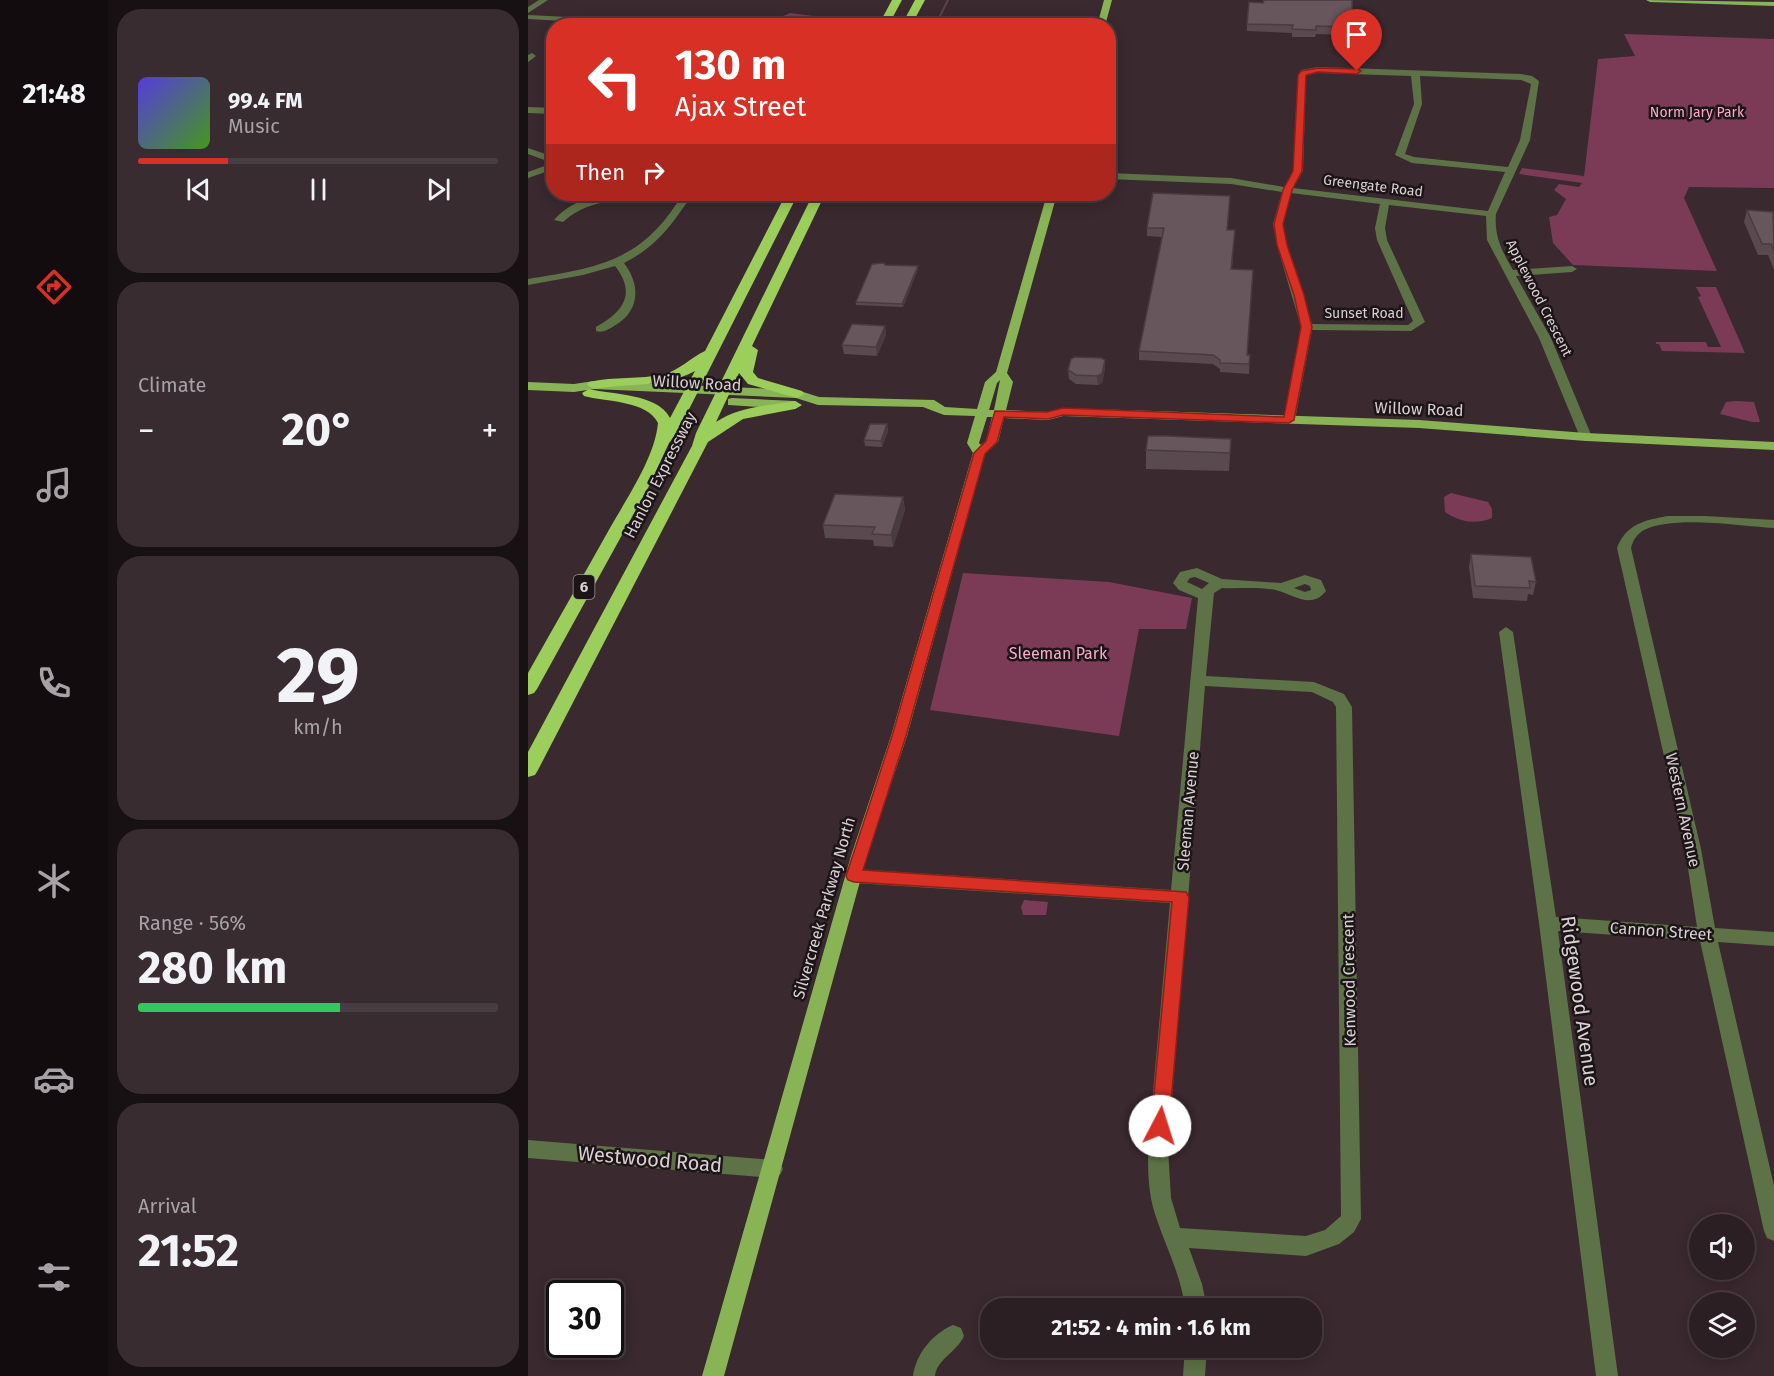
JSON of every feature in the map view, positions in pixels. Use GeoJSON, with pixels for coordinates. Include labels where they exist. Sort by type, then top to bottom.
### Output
{"type":"FeatureCollection","features":[{"type":"Feature","properties":{"kind":"highway"},"geometry":{"type":"LineString","coordinates":[[887,18],[897,0]]}},
{"type":"Feature","properties":{"kind":"highway"},"geometry":{"type":"LineString","coordinates":[[910,18],[920,0]]}},
{"type":"Feature","properties":{"kind":"highway","name":"Hanlon Expressway"},"geometry":{"type":"LineString","coordinates":[[528,688],[641,486],[662,442],[670,433],[788,201]]}},
{"type":"Feature","properties":{"kind":"highway","name":"Hanlon Expressway"},"geometry":{"type":"LineString","coordinates":[[528,770],[699,446],[816,201]]}},
{"type":"Feature","properties":{"kind":"highway"},"geometry":{"type":"LineString","coordinates":[[749,338],[752,346],[747,362],[747,372],[753,381],[796,400]]}},
{"type":"Feature","properties":{"kind":"highway"},"geometry":{"type":"LineString","coordinates":[[662,442],[665,423],[656,409],[642,404],[601,398],[592,389],[608,382],[633,382],[676,376],[693,367],[713,350]]}},
{"type":"Feature","properties":{"kind":"highway"},"geometry":{"type":"LineString","coordinates":[[699,446],[724,421],[738,414],[796,400]]}},
{"type":"Feature","properties":{"kind":"main road"},"geometry":{"type":"LineString","coordinates":[[1103,18],[1108,0]]}},
{"type":"Feature","properties":{"kind":"main road"},"geometry":{"type":"LineString","coordinates":[[1650,0],[1774,4]]}},
{"type":"Feature","properties":{"kind":"main road","name":"Silvercreek Parkway North"},"geometry":{"type":"LineString","coordinates":[[979,453],[973,443],[991,382],[1001,373],[1050,201]]}},
{"type":"Feature","properties":{"kind":"main road","name":"Silvercreek Parkway North"},"geometry":{"type":"LineString","coordinates":[[713,1376],[854,876],[899,736],[979,453],[992,442],[1007,382],[1001,373]]}},
{"type":"Feature","properties":{"kind":"main road","name":"Willow Road"},"geometry":{"type":"LineString","coordinates":[[528,386],[927,405],[944,411],[983,408],[1048,416],[1063,412],[1481,428],[1586,437],[1774,446]]}},
{"type":"Feature","properties":{"kind":"street"},"geometry":{"type":"LineString","coordinates":[[528,11],[543,0]]}},
{"type":"Feature","properties":{"kind":"street"},"geometry":{"type":"LineString","coordinates":[[528,17],[549,18]]}},
{"type":"Feature","properties":{"kind":"street","name":"Applewood Crescent"},"geometry":{"type":"LineString","coordinates":[[1289,420],[1306,327],[1278,224],[1287,190],[1298,171],[1304,72],[1318,70],[1521,77],[1536,83],[1525,140],[1509,170],[1491,214],[1492,240],[1545,338],[1586,437]]}},
{"type":"Feature","properties":{"kind":"street"},"geometry":{"type":"LineString","coordinates":[[1415,73],[1418,104],[1400,155],[1412,160],[1509,170]]}},
{"type":"Feature","properties":{"kind":"street"},"geometry":{"type":"LineString","coordinates":[[528,110],[546,111]]}},
{"type":"Feature","properties":{"kind":"street"},"geometry":{"type":"LineString","coordinates":[[528,151],[546,157]]}},
{"type":"Feature","properties":{"kind":"street"},"geometry":{"type":"LineString","coordinates":[[528,175],[546,169]]}},
{"type":"Feature","properties":{"kind":"street","name":"Greengate Road"},"geometry":{"type":"LineString","coordinates":[[1116,176],[1232,181],[1287,190],[1491,214]]}},
{"type":"Feature","properties":{"kind":"street"},"geometry":{"type":"LineString","coordinates":[[559,220],[566,212],[593,201]]}},
{"type":"Feature","properties":{"kind":"street"},"geometry":{"type":"LineString","coordinates":[[528,282],[581,272],[617,261],[640,250],[664,229],[683,201]]}},
{"type":"Feature","properties":{"kind":"street","name":"Sunset Road"},"geometry":{"type":"LineString","coordinates":[[1306,327],[1411,328],[1419,322],[1382,240],[1380,228],[1385,201]]}},
{"type":"Feature","properties":{"kind":"street"},"geometry":{"type":"LineString","coordinates":[[600,329],[625,313],[630,298],[631,283],[625,270],[617,261]]}},
{"type":"Feature","properties":{"kind":"street"},"geometry":{"type":"LineString","coordinates":[[1509,273],[1572,269]]}},
{"type":"Feature","properties":{"kind":"street","name":"Western Avenue"},"geometry":{"type":"LineString","coordinates":[[1774,525],[1659,521],[1639,527],[1631,533],[1626,539],[1624,548],[1693,849],[1707,934],[1774,1231]]}},
{"type":"Feature","properties":{"kind":"street"},"geometry":{"type":"LineString","coordinates":[[1219,583],[1208,590],[1205,596],[1180,583],[1185,575],[1197,572],[1219,583],[1282,587]]}},
{"type":"Feature","properties":{"kind":"street","name":"Sleeman Avenue"},"geometry":{"type":"LineString","coordinates":[[1194,1298],[1188,1272],[1165,1213],[1158,1185],[1158,1148],[1205,596]]}},
{"type":"Feature","properties":{"kind":"street","name":"Ridgewood Avenue"},"geometry":{"type":"LineString","coordinates":[[1506,632],[1548,923],[1607,1376]]}},
{"type":"Feature","properties":{"kind":"street","name":"Kenwood Crescent"},"geometry":{"type":"LineString","coordinates":[[1174,1237],[1306,1246],[1324,1243],[1341,1233],[1351,1218],[1344,707],[1338,698],[1314,687],[1199,681]]}},
{"type":"Feature","properties":{"kind":"street"},"geometry":{"type":"LineString","coordinates":[[854,876],[1181,897]]}},
{"type":"Feature","properties":{"kind":"street","name":"Cannon Street"},"geometry":{"type":"LineString","coordinates":[[1548,923],[1774,939]]}},
{"type":"Feature","properties":{"kind":"street","name":"Westwood Road"},"geometry":{"type":"LineString","coordinates":[[528,1149],[773,1169]]}},
{"type":"Feature","properties":{"kind":"street"},"geometry":{"type":"LineString","coordinates":[[924,1376],[926,1362],[952,1336]]}},
{"type":"Feature","properties":{"kind":"street"},"geometry":{"type":"LineString","coordinates":[[1194,1376],[1195,1358]]}},
{"type":"Feature","properties":{"kind":"green space"},"geometry":{"type":"Polygon","coordinates":[[[790,13],[822,18],[779,18],[790,13]]]}},
{"type":"Feature","properties":{"kind":"green space","name":"Norm Jary Park"},"geometry":{"type":"Polygon","coordinates":[[[1624,34],[1774,39],[1774,188],[1689,187],[1684,198],[1717,271],[1573,265],[1553,243],[1549,217],[1557,215],[1566,199],[1554,190],[1559,184],[1579,187],[1582,183],[1519,174],[1522,168],[1584,176],[1598,59],[1635,56],[1624,34]]]}},
{"type":"Feature","properties":{"kind":"green space"},"geometry":{"type":"Polygon","coordinates":[[[1696,287],[1716,287],[1745,353],[1662,351],[1659,344],[1656,344],[1656,342],[1706,342],[1708,347],[1721,347],[1698,297],[1701,296],[1696,287]]]}},
{"type":"Feature","properties":{"kind":"green space"},"geometry":{"type":"Polygon","coordinates":[[[1726,402],[1754,402],[1760,422],[1720,414],[1726,402]]]}},
{"type":"Feature","properties":{"kind":"green space"},"geometry":{"type":"Polygon","coordinates":[[[1451,493],[1488,502],[1492,509],[1492,518],[1468,521],[1445,512],[1444,497],[1451,493]]]}},
{"type":"Feature","properties":{"kind":"green space","name":"Sleeman Park"},"geometry":{"type":"Polygon","coordinates":[[[963,573],[1109,582],[1192,598],[1186,629],[1139,629],[1119,736],[930,710],[963,573]]]}},
{"type":"Feature","properties":{"kind":"green space"},"geometry":{"type":"Polygon","coordinates":[[[1024,900],[1048,902],[1046,915],[1023,915],[1021,907],[1024,900]]]}},
{"type":"Feature","properties":{"kind":"building"},"geometry":{"type":"Polygon","coordinates":[[[1264,0],[1352,0],[1353,27],[1316,26],[1316,30],[1292,29],[1293,25],[1247,24],[1249,2],[1263,3],[1264,0]]]}},
{"type":"Feature","properties":{"kind":"building"},"geometry":{"type":"Polygon","coordinates":[[[1153,193],[1230,196],[1227,230],[1235,230],[1231,269],[1253,270],[1247,355],[1250,355],[1249,364],[1220,363],[1220,360],[1213,355],[1139,351],[1164,228],[1147,228],[1153,193]]]}},
{"type":"Feature","properties":{"kind":"building"},"geometry":{"type":"Polygon","coordinates":[[[1747,210],[1773,212],[1774,251],[1771,244],[1762,244],[1747,210]]]}},
{"type":"Feature","properties":{"kind":"building"},"geometry":{"type":"Polygon","coordinates":[[[884,263],[885,265],[918,266],[902,304],[856,302],[872,264],[884,263]]]}},
{"type":"Feature","properties":{"kind":"building"},"geometry":{"type":"Polygon","coordinates":[[[852,324],[885,326],[876,347],[842,345],[852,324]]]}},
{"type":"Feature","properties":{"kind":"building"},"geometry":{"type":"Polygon","coordinates":[[[1075,357],[1105,360],[1102,374],[1097,376],[1076,375],[1068,370],[1071,359],[1075,357]]]}},
{"type":"Feature","properties":{"kind":"building"},"geometry":{"type":"Polygon","coordinates":[[[870,424],[887,424],[881,441],[864,440],[870,424]]]}},
{"type":"Feature","properties":{"kind":"building"},"geometry":{"type":"Polygon","coordinates":[[[1148,436],[1231,439],[1230,453],[1146,450],[1148,436]]]}},
{"type":"Feature","properties":{"kind":"building"},"geometry":{"type":"Polygon","coordinates":[[[835,494],[903,497],[891,535],[872,534],[875,527],[823,525],[835,494]]]}},
{"type":"Feature","properties":{"kind":"building"},"geometry":{"type":"Polygon","coordinates":[[[1471,554],[1531,557],[1536,582],[1529,581],[1530,588],[1475,586],[1471,554]]]}},
{"type":"Feature","properties":{"kind":"waterway"},"geometry":{"type":"LineString","coordinates":[[939,18],[948,0]]}},
{"type":"Feature","properties":{"kind":"route"},"geometry":{"type":"LineString","coordinates":[[1160,1126],[1181,897],[854,876],[899,736],[979,453],[992,442],[999,414],[1048,416],[1063,412],[1289,420],[1306,327],[1278,224],[1287,190],[1298,171],[1302,75],[1304,72],[1318,70],[1357,71]]}}]}
